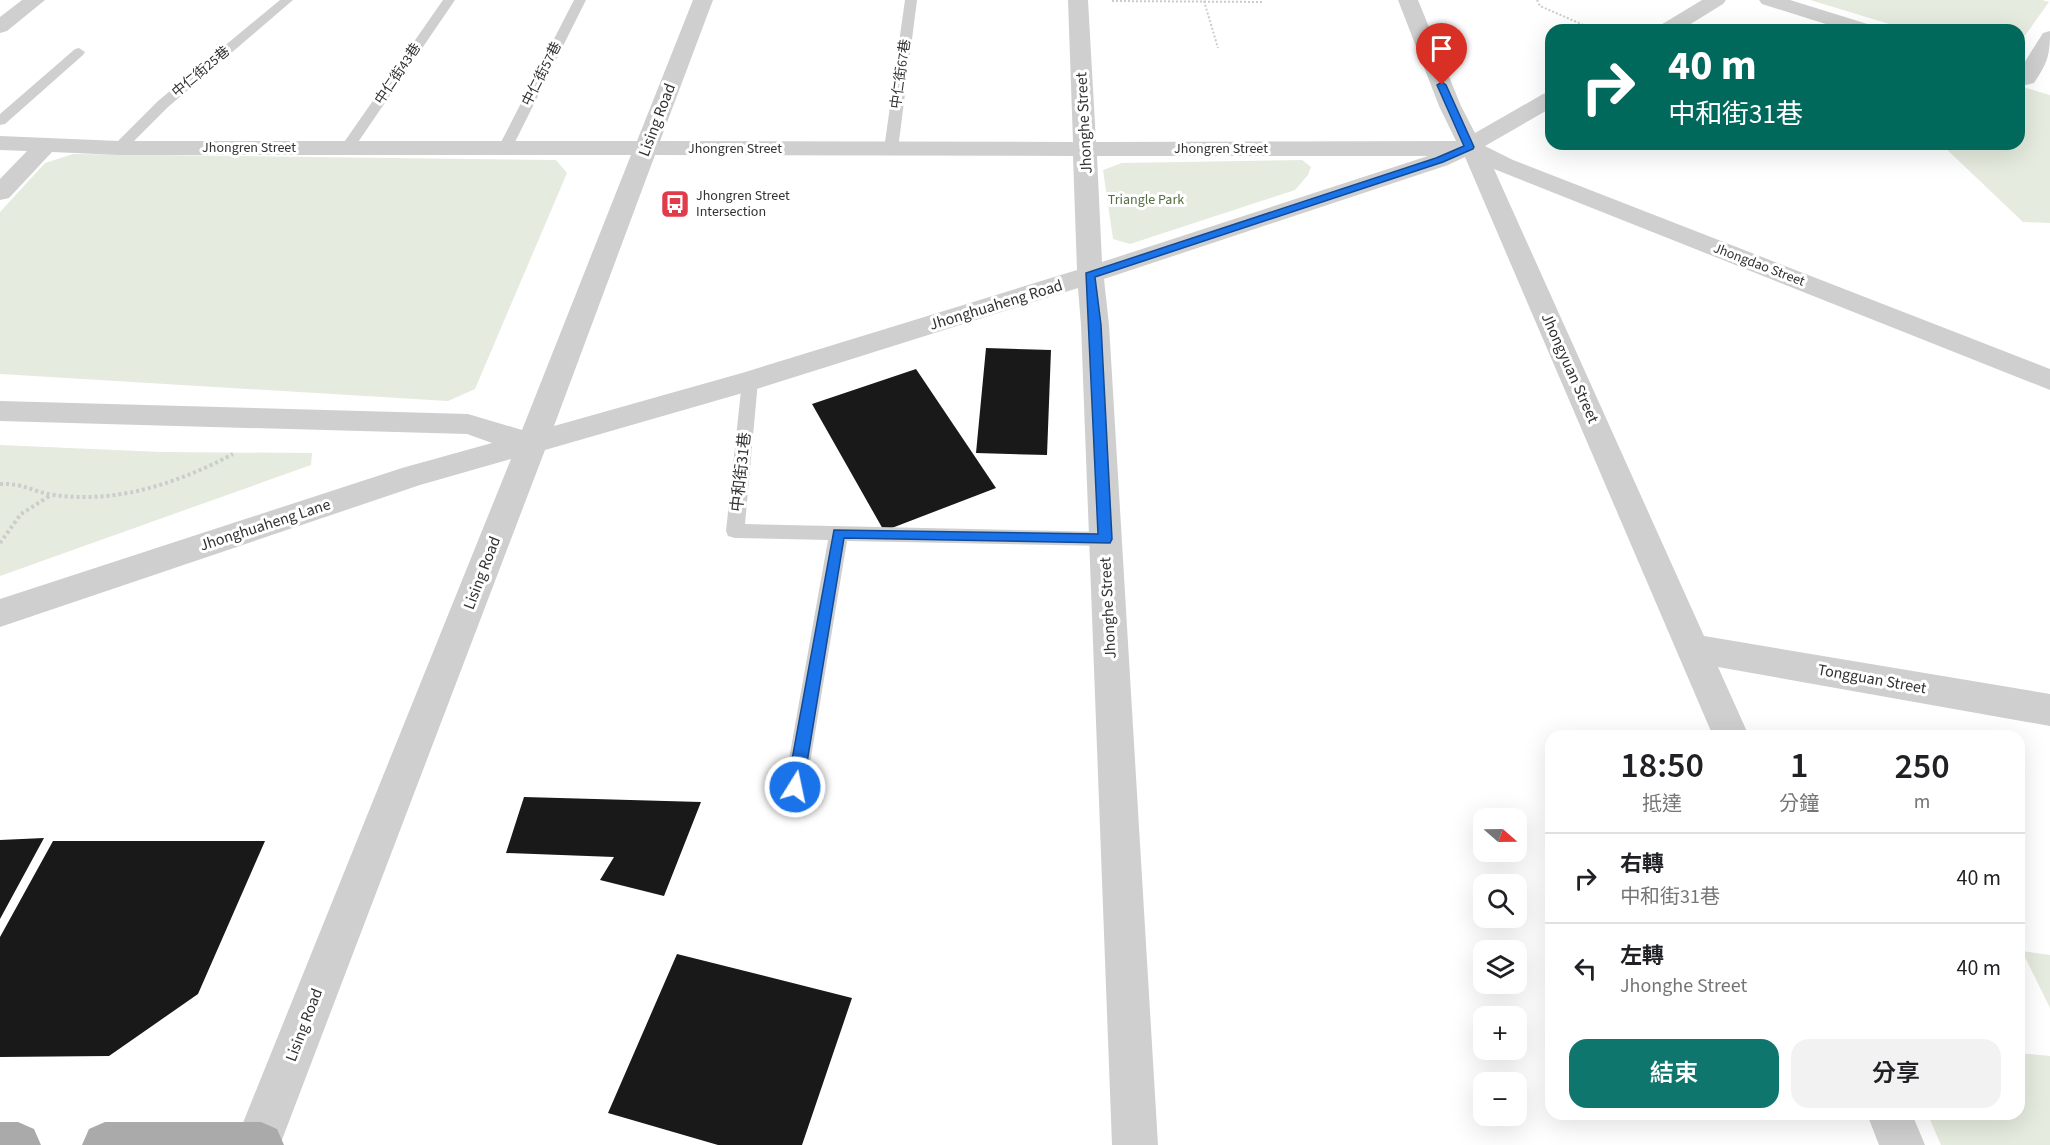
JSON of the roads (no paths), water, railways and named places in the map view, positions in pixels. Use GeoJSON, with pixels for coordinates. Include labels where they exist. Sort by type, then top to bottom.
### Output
{"type":"FeatureCollection","features":[{"type":"Feature","properties":{"kind":"main road"},"geometry":{"type":"LineString","coordinates":[[0,1145],[18,1145]]}},
{"type":"Feature","properties":{"kind":"main road"},"geometry":{"type":"LineString","coordinates":[[105,1145],[258,1145]]}},
{"type":"Feature","properties":{"kind":"street"},"geometry":{"type":"LineString","coordinates":[[0,27],[35,0]]}},
{"type":"Feature","properties":{"kind":"street","name":"Lising Road"},"geometry":{"type":"LineString","coordinates":[[258,1145],[703,0]]}},
{"type":"Feature","properties":{"kind":"street","name":"Jhongyuan Street"},"geometry":{"type":"LineString","coordinates":[[1408,0],[1469,147],[1486,176],[1728,730]]}},
{"type":"Feature","properties":{"kind":"street"},"geometry":{"type":"LineString","coordinates":[[1676,24],[1716,0]]}},
{"type":"Feature","properties":{"kind":"street"},"geometry":{"type":"LineString","coordinates":[[1769,0],[1847,24]]}},
{"type":"Feature","properties":{"kind":"street","name":"Jhonghe Street"},"geometry":{"type":"LineString","coordinates":[[1078,1],[1135,1145]]}},
{"type":"Feature","properties":{"kind":"street"},"geometry":{"type":"LineString","coordinates":[[2025,73],[2050,38]]}},
{"type":"Feature","properties":{"kind":"street"},"geometry":{"type":"LineString","coordinates":[[2025,78],[2050,85]]}},
{"type":"Feature","properties":{"kind":"street","name":"Jhonghuaheng Road"},"geometry":{"type":"LineString","coordinates":[[531,444],[750,381],[1090,275],[1440,160],[1469,147],[1545,102]]}},
{"type":"Feature","properties":{"kind":"street","name":"Jhongren Street"},"geometry":{"type":"LineString","coordinates":[[0,143],[119,148],[1433,149],[1469,147]]}},
{"type":"Feature","properties":{"kind":"street"},"geometry":{"type":"LineString","coordinates":[[0,193],[47,144]]}},
{"type":"Feature","properties":{"kind":"street","name":"Jhongdao Street"},"geometry":{"type":"LineString","coordinates":[[1469,147],[1505,165],[2050,380]]}},
{"type":"Feature","properties":{"kind":"street"},"geometry":{"type":"LineString","coordinates":[[0,411],[468,424],[531,444]]}},
{"type":"Feature","properties":{"kind":"street","name":"Jhonghuaheng Lane"},"geometry":{"type":"LineString","coordinates":[[0,613],[413,476],[531,444]]}},
{"type":"Feature","properties":{"kind":"street","name":"Tongguan Street"},"geometry":{"type":"LineString","coordinates":[[1693,648],[2050,710]]}},
{"type":"Feature","properties":{"kind":"street"},"geometry":{"type":"LineString","coordinates":[[1892,1120],[1902,1145]]}},
{"type":"Feature","properties":{"kind":"lane","name":"中仁街25巷"},"geometry":{"type":"LineString","coordinates":[[119,148],[163,104],[287,0]]}},
{"type":"Feature","properties":{"kind":"lane","name":"中仁街43巷"},"geometry":{"type":"LineString","coordinates":[[347,148],[449,0]]}},
{"type":"Feature","properties":{"kind":"lane","name":"中仁街57巷"},"geometry":{"type":"LineString","coordinates":[[505,148],[580,0]]}},
{"type":"Feature","properties":{"kind":"lane","name":"中仁街67巷"},"geometry":{"type":"LineString","coordinates":[[891,149],[911,0]]}},
{"type":"Feature","properties":{"kind":"lane"},"geometry":{"type":"LineString","coordinates":[[0,121],[80,52]]}},
{"type":"Feature","properties":{"kind":"lane","name":"中和街31巷"},"geometry":{"type":"LineString","coordinates":[[750,381],[735,531],[1105,539]]}},
{"type":"Feature","properties":{"kind":"lane"},"geometry":{"type":"LineString","coordinates":[[795,787],[838,533]]}},
{"type":"Feature","properties":{"kind":"place","name":"Jhongren Street Intersection"},"geometry":{"type":"Point","coordinates":[675,204]}},
{"type":"Feature","properties":{"kind":"park label","name":"Triangle Park"},"geometry":{"type":"Point","coordinates":[1146,200]}}]}
